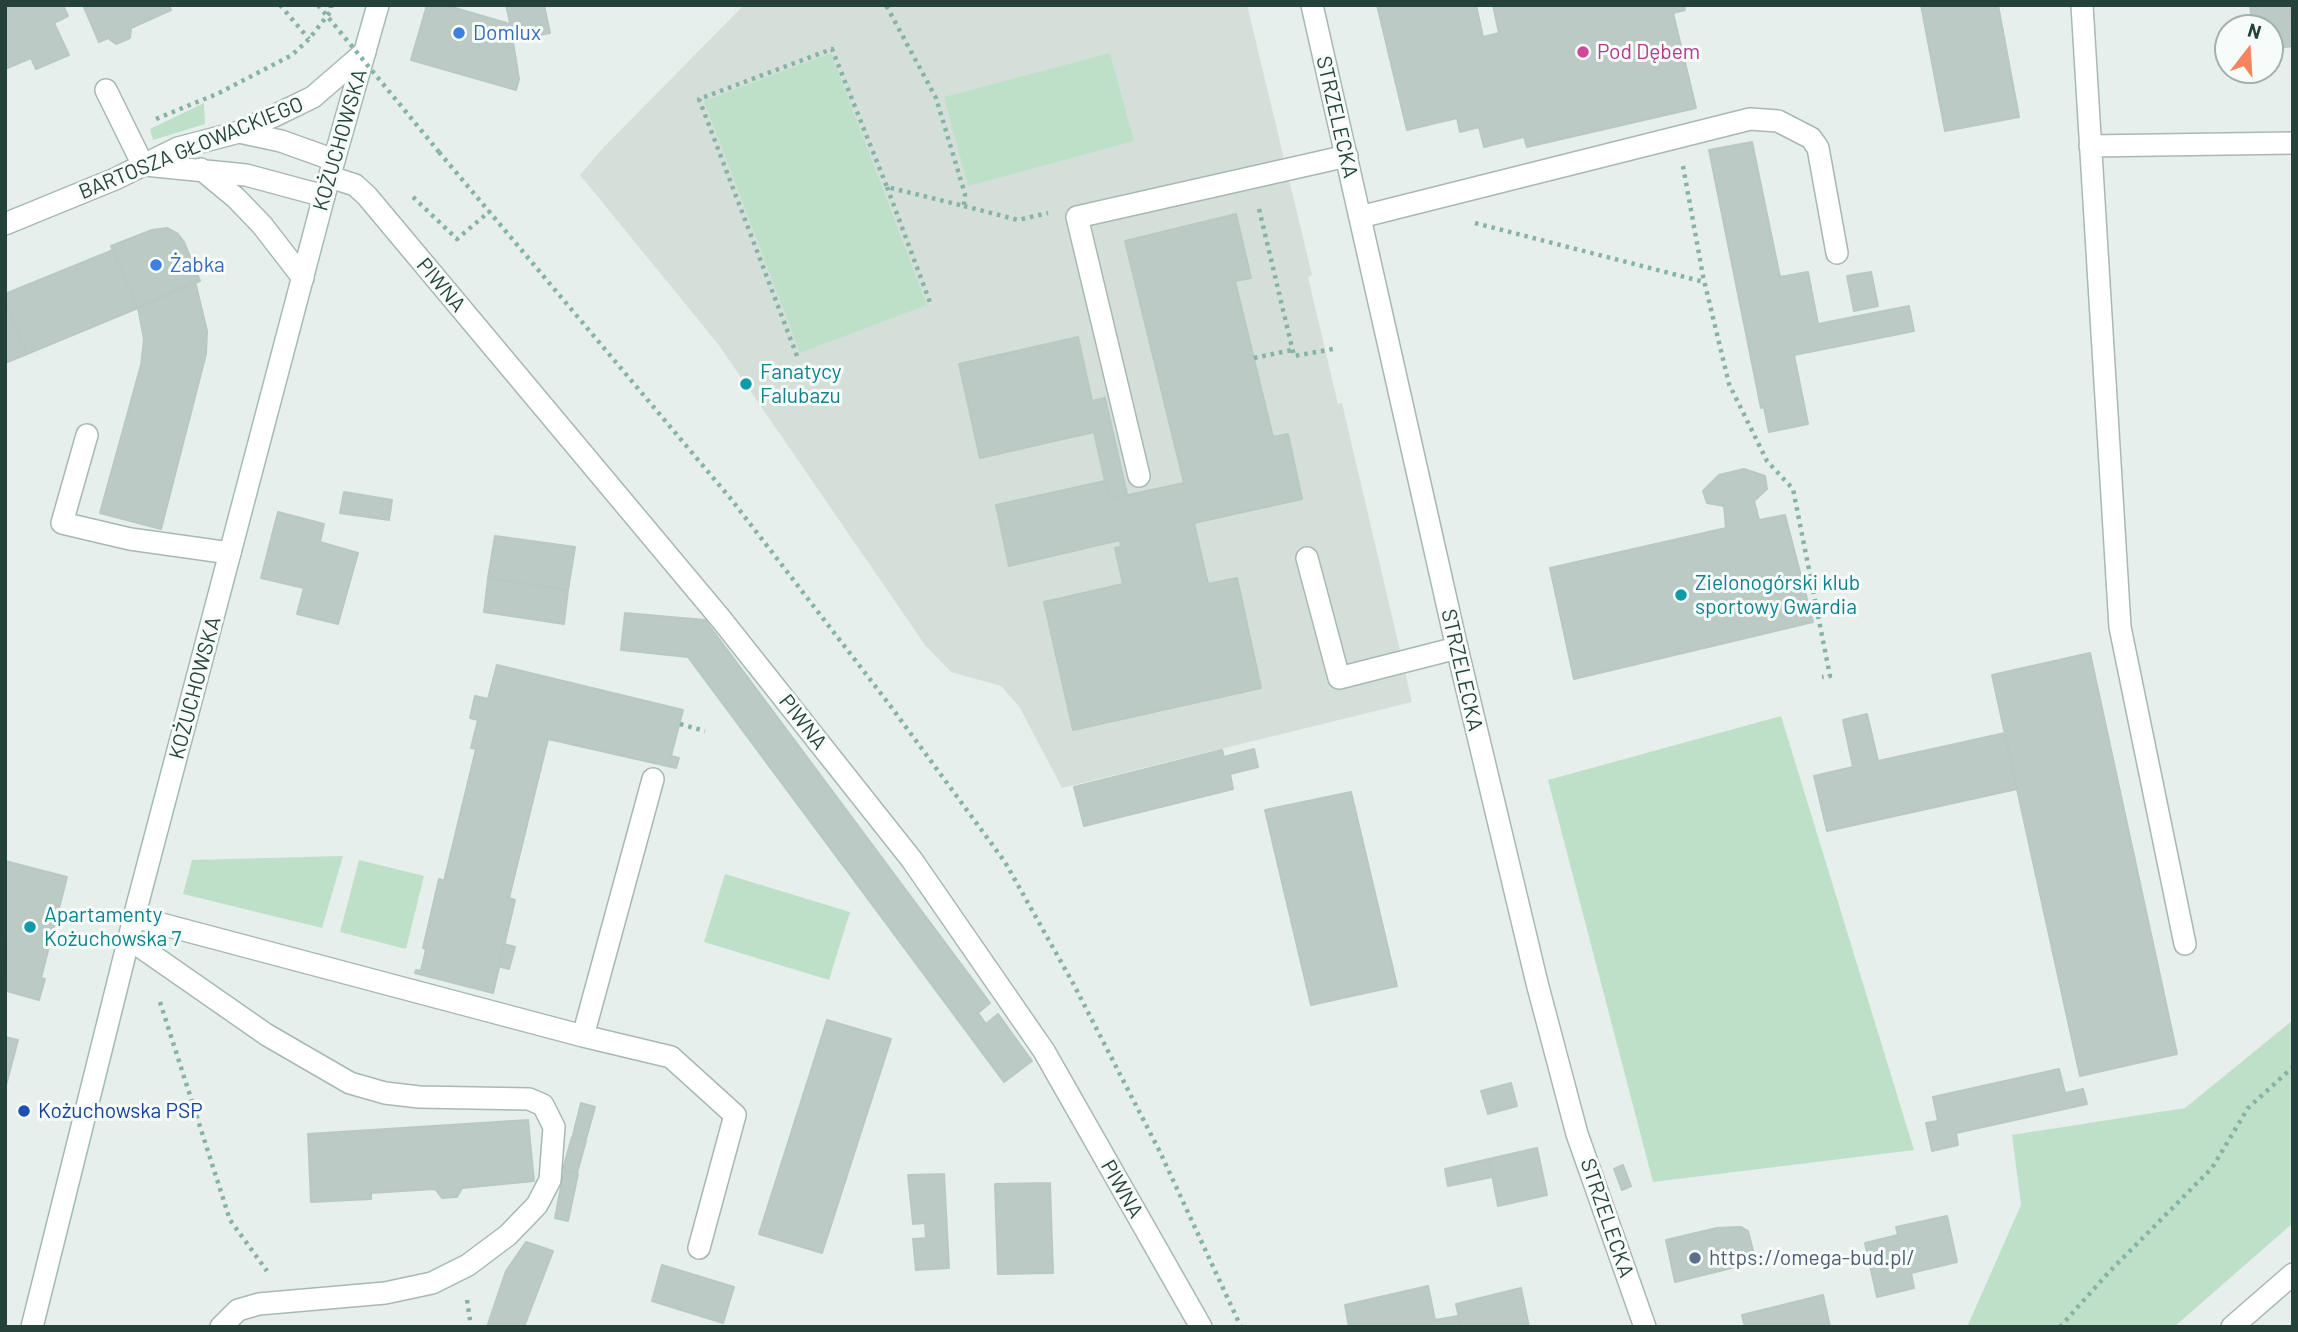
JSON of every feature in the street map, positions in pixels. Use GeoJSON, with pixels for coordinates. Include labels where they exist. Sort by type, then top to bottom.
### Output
{"type":"FeatureCollection","features":[{"type":"Feature","properties":{"kind":"street","name":"KOŻUCHOWSKA"},"geometry":{"type":"LineString","coordinates":[[32,1327],[129,939],[230,553],[329,178],[378,5]]}},
{"type":"Feature","properties":{"kind":"street","name":"STRZELECKA"},"geometry":{"type":"LineString","coordinates":[[1312,5],[1457,648],[1537,983],[1574,1122],[1645,1327]]}},
{"type":"Feature","properties":{"kind":"street"},"geometry":{"type":"LineString","coordinates":[[2064,5],[2083,37]]}},
{"type":"Feature","properties":{"kind":"street"},"geometry":{"type":"LineString","coordinates":[[2082,5],[2120,627],[2185,944]]}},
{"type":"Feature","properties":{"kind":"street","name":"BARTOSZA GŁOWACKIEGO"},"geometry":{"type":"LineString","coordinates":[[5,224],[178,148],[239,132],[313,97],[365,52]]}},
{"type":"Feature","properties":{"kind":"street"},"geometry":{"type":"LineString","coordinates":[[106,90],[143,165],[246,175],[329,178]]}},
{"type":"Feature","properties":{"kind":"street"},"geometry":{"type":"LineString","coordinates":[[1360,217],[1750,119],[1778,121],[1811,138],[1818,148],[1837,253]]}},
{"type":"Feature","properties":{"kind":"street"},"geometry":{"type":"LineString","coordinates":[[239,132],[281,141],[329,178]]}},
{"type":"Feature","properties":{"kind":"street"},"geometry":{"type":"LineString","coordinates":[[2090,146],[2293,143]]}},
{"type":"Feature","properties":{"kind":"street"},"geometry":{"type":"LineString","coordinates":[[1139,476],[1076,217],[1346,156]]}},
{"type":"Feature","properties":{"kind":"street"},"geometry":{"type":"LineString","coordinates":[[201,169],[236,198],[262,225],[303,278]]}},
{"type":"Feature","properties":{"kind":"street","name":"PIWNA"},"geometry":{"type":"LineString","coordinates":[[329,178],[355,185],[367,196],[721,618],[912,860],[1044,1051],[1201,1327]]}},
{"type":"Feature","properties":{"kind":"street"},"geometry":{"type":"LineString","coordinates":[[87,435],[62,523],[130,539],[230,553]]}},
{"type":"Feature","properties":{"kind":"street"},"geometry":{"type":"LineString","coordinates":[[1307,558],[1339,678],[1457,648]]}},
{"type":"Feature","properties":{"kind":"street"},"geometry":{"type":"LineString","coordinates":[[583,1036],[653,779]]}},
{"type":"Feature","properties":{"kind":"street"},"geometry":{"type":"LineString","coordinates":[[135,917],[671,1057],[735,1115],[699,1248]]}},
{"type":"Feature","properties":{"kind":"street"},"geometry":{"type":"LineString","coordinates":[[129,939],[267,1035],[350,1083],[385,1093],[419,1097],[529,1099],[542,1105],[554,1127],[550,1180],[537,1205],[508,1236],[468,1265],[432,1283],[385,1293],[289,1301],[238,1310],[221,1327]]}},
{"type":"Feature","properties":{"kind":"street"},"geometry":{"type":"LineString","coordinates":[[2232,1327],[2293,1274]]}},
{"type":"Feature","properties":{"kind":"path"},"geometry":{"type":"LineString","coordinates":[[279,5],[309,39]]}},
{"type":"Feature","properties":{"kind":"path"},"geometry":{"type":"LineString","coordinates":[[318,5],[731,499],[890,704],[1004,862],[1074,985],[1154,1140],[1241,1327]]}},
{"type":"Feature","properties":{"kind":"path"},"geometry":{"type":"LineString","coordinates":[[127,131],[219,93],[292,55],[309,39],[331,11],[331,5]]}},
{"type":"Feature","properties":{"kind":"path"},"geometry":{"type":"LineString","coordinates":[[886,5],[936,97],[965,194],[964,206]]}},
{"type":"Feature","properties":{"kind":"path"},"geometry":{"type":"LineString","coordinates":[[797,356],[699,99],[832,49],[930,305]]}},
{"type":"Feature","properties":{"kind":"path"},"geometry":{"type":"LineString","coordinates":[[1678,138],[1704,282],[1729,384],[1767,461],[1793,489],[1830,676],[1822,677]]}},
{"type":"Feature","properties":{"kind":"path"},"geometry":{"type":"LineString","coordinates":[[1249,178],[1294,356],[1333,349]]}},
{"type":"Feature","properties":{"kind":"path"},"geometry":{"type":"LineString","coordinates":[[887,187],[1018,220],[1062,210],[1076,217]]}},
{"type":"Feature","properties":{"kind":"path"},"geometry":{"type":"LineString","coordinates":[[414,198],[457,239],[490,211]]}},
{"type":"Feature","properties":{"kind":"path"},"geometry":{"type":"LineString","coordinates":[[1464,220],[1704,282]]}},
{"type":"Feature","properties":{"kind":"path"},"geometry":{"type":"LineString","coordinates":[[1254,358],[1292,350]]}},
{"type":"Feature","properties":{"kind":"path"},"geometry":{"type":"LineString","coordinates":[[680,724],[705,730]]}},
{"type":"Feature","properties":{"kind":"path"},"geometry":{"type":"LineString","coordinates":[[158,998],[167,1017],[230,1220],[289,1301]]}},
{"type":"Feature","properties":{"kind":"path"},"geometry":{"type":"LineString","coordinates":[[2060,1327],[2109,1272],[2213,1168],[2248,1108],[2293,1067]]}},
{"type":"Feature","properties":{"kind":"shaded area"},"geometry":{"type":"Polygon","coordinates":[[[744,5],[1247,5],[1312,275],[1308,277],[1338,404],[1342,403],[1412,702],[1062,788],[1020,708],[1001,686],[951,672],[925,645],[718,344],[580,175],[603,148],[744,5]]]}},
{"type":"Feature","properties":{"kind":"green space"},"geometry":{"type":"Polygon","coordinates":[[[831,53],[927,305],[800,353],[704,101],[831,53]]]}},
{"type":"Feature","properties":{"kind":"green space"},"geometry":{"type":"Polygon","coordinates":[[[1110,53],[1134,141],[968,186],[944,97],[1110,53]]]}},
{"type":"Feature","properties":{"kind":"green space"},"geometry":{"type":"Polygon","coordinates":[[[204,103],[205,124],[153,140],[150,129],[204,103]]]}},
{"type":"Feature","properties":{"kind":"green space"},"geometry":{"type":"Polygon","coordinates":[[[1781,716],[1914,1150],[1653,1182],[1548,780],[1781,716]]]}},
{"type":"Feature","properties":{"kind":"green space"},"geometry":{"type":"Polygon","coordinates":[[[343,856],[322,928],[183,894],[192,860],[343,856]]]}},
{"type":"Feature","properties":{"kind":"green space"},"geometry":{"type":"Polygon","coordinates":[[[359,860],[424,876],[406,949],[340,932],[359,860]]]}},
{"type":"Feature","properties":{"kind":"green space"},"geometry":{"type":"Polygon","coordinates":[[[725,874],[850,912],[829,980],[704,942],[725,874]]]}},
{"type":"Feature","properties":{"kind":"green space"},"geometry":{"type":"Polygon","coordinates":[[[2293,1020],[2293,1223],[2174,1327],[1967,1327],[2021,1205],[2012,1135],[2185,1108],[2293,1020]]]}},
{"type":"Feature","properties":{"kind":"building"},"geometry":{"type":"Polygon","coordinates":[[[5,5],[63,5],[68,16],[54,23],[69,55],[36,69],[31,58],[5,69],[5,5]]]}},
{"type":"Feature","properties":{"kind":"building"},"geometry":{"type":"Polygon","coordinates":[[[83,5],[169,5],[171,10],[131,28],[130,38],[116,44],[108,38],[99,42],[83,5]]]}},
{"type":"Feature","properties":{"kind":"building"},"geometry":{"type":"Polygon","coordinates":[[[427,5],[445,5],[510,24],[519,79],[516,90],[411,60],[427,5]]]}},
{"type":"Feature","properties":{"kind":"building"},"geometry":{"type":"Polygon","coordinates":[[[506,5],[544,5],[550,33],[514,40],[506,5]]]}},
{"type":"Feature","properties":{"kind":"building"},"geometry":{"type":"Polygon","coordinates":[[[1377,5],[1476,5],[1483,37],[1499,33],[1493,5],[1684,5],[1685,10],[1673,13],[1696,108],[1527,147],[1524,137],[1484,147],[1479,127],[1460,132],[1457,118],[1407,130],[1377,5]]]}},
{"type":"Feature","properties":{"kind":"building"},"geometry":{"type":"Polygon","coordinates":[[[1921,5],[1998,5],[2019,117],[1945,131],[1921,5]]]}},
{"type":"Feature","properties":{"kind":"building"},"geometry":{"type":"Polygon","coordinates":[[[2250,5],[2290,5],[2293,46],[2284,47],[2284,14],[2251,14],[2250,5]]]}},
{"type":"Feature","properties":{"kind":"building"},"geometry":{"type":"Polygon","coordinates":[[[1752,142],[1780,277],[1808,272],[1818,324],[1909,306],[1914,331],[1794,355],[1808,424],[1769,432],[1764,407],[1761,408],[1709,150],[1752,142]]]}},
{"type":"Feature","properties":{"kind":"building"},"geometry":{"type":"Polygon","coordinates":[[[1236,214],[1251,278],[1235,281],[1273,437],[1288,434],[1302,499],[1194,523],[1208,584],[1237,578],[1261,688],[1073,730],[1044,602],[1123,584],[1115,548],[1121,547],[1120,540],[1009,566],[996,505],[1105,481],[1109,499],[1184,483],[1125,241],[1236,214]]]}},
{"type":"Feature","properties":{"kind":"building","name":"Żabka"},"geometry":{"type":"Polygon","coordinates":[[[167,228],[178,234],[184,242],[200,281],[138,308],[111,246],[152,230],[167,228]]]}},
{"type":"Feature","properties":{"kind":"building"},"geometry":{"type":"Polygon","coordinates":[[[113,250],[138,308],[27,354],[5,302],[5,294],[113,250]]]}},
{"type":"Feature","properties":{"kind":"building"},"geometry":{"type":"Polygon","coordinates":[[[1871,272],[1878,306],[1854,311],[1847,276],[1871,272]]]}},
{"type":"Feature","properties":{"kind":"building"},"geometry":{"type":"Polygon","coordinates":[[[195,281],[207,331],[206,354],[161,529],[100,513],[141,365],[144,339],[138,308],[195,281]]]}},
{"type":"Feature","properties":{"kind":"building"},"geometry":{"type":"Polygon","coordinates":[[[5,302],[27,354],[5,363],[5,302]]]}},
{"type":"Feature","properties":{"kind":"building"},"geometry":{"type":"Polygon","coordinates":[[[1078,337],[1092,401],[1105,398],[1127,494],[1109,499],[1094,432],[980,458],[959,364],[1078,337]]]}},
{"type":"Feature","properties":{"kind":"building","name":"Zielonogórski klub sportowy Gwardia"},"geometry":{"type":"Polygon","coordinates":[[[1744,469],[1765,476],[1767,489],[1754,501],[1759,520],[1785,515],[1813,622],[1574,679],[1550,568],[1726,528],[1724,506],[1707,503],[1703,491],[1719,475],[1744,469]]]}},
{"type":"Feature","properties":{"kind":"building"},"geometry":{"type":"Polygon","coordinates":[[[344,492],[392,500],[389,520],[340,513],[344,492]]]}},
{"type":"Feature","properties":{"kind":"building"},"geometry":{"type":"Polygon","coordinates":[[[278,512],[324,524],[320,542],[358,553],[338,624],[297,614],[304,588],[261,578],[278,512]]]}},
{"type":"Feature","properties":{"kind":"building"},"geometry":{"type":"Polygon","coordinates":[[[495,536],[575,547],[568,590],[488,578],[495,536]]]}},
{"type":"Feature","properties":{"kind":"building"},"geometry":{"type":"Polygon","coordinates":[[[488,578],[568,590],[564,624],[484,612],[488,578]]]}},
{"type":"Feature","properties":{"kind":"building"},"geometry":{"type":"Polygon","coordinates":[[[625,613],[705,620],[990,1003],[978,1013],[986,1024],[998,1014],[1032,1061],[1004,1082],[688,657],[621,650],[625,613]]]}},
{"type":"Feature","properties":{"kind":"building"},"geometry":{"type":"Polygon","coordinates":[[[2090,653],[2177,1054],[2080,1076],[1992,675],[2090,653]]]}},
{"type":"Feature","properties":{"kind":"building"},"geometry":{"type":"Polygon","coordinates":[[[497,665],[683,710],[671,756],[679,758],[676,768],[548,739],[509,898],[515,900],[493,993],[415,973],[416,970],[421,971],[426,949],[423,948],[439,879],[444,881],[476,749],[471,748],[478,720],[470,718],[475,696],[488,699],[497,665]]]}},
{"type":"Feature","properties":{"kind":"building"},"geometry":{"type":"Polygon","coordinates":[[[1867,714],[1878,761],[2005,733],[2017,789],[1827,831],[1814,776],[1853,767],[1843,720],[1867,714]]]}},
{"type":"Feature","properties":{"kind":"building"},"geometry":{"type":"Polygon","coordinates":[[[1254,749],[1258,767],[1230,774],[1233,789],[1084,826],[1074,787],[1222,750],[1224,757],[1254,749]]]}},
{"type":"Feature","properties":{"kind":"building"},"geometry":{"type":"Polygon","coordinates":[[[1351,792],[1397,986],[1311,1005],[1265,810],[1351,792]]]}},
{"type":"Feature","properties":{"kind":"building","name":"Apartamenty Kożuchowska 7"},"geometry":{"type":"Polygon","coordinates":[[[5,861],[67,877],[41,978],[45,979],[39,1000],[7,991],[5,861]]]}},
{"type":"Feature","properties":{"kind":"building"},"geometry":{"type":"Polygon","coordinates":[[[504,944],[515,947],[509,969],[498,966],[504,944]]]}},
{"type":"Feature","properties":{"kind":"building"},"geometry":{"type":"Polygon","coordinates":[[[827,1020],[891,1039],[822,1253],[759,1234],[827,1020]]]}},
{"type":"Feature","properties":{"kind":"building"},"geometry":{"type":"Polygon","coordinates":[[[5,1037],[18,1040],[5,1089],[5,1037]]]}},
{"type":"Feature","properties":{"kind":"building"},"geometry":{"type":"Polygon","coordinates":[[[2059,1069],[2065,1093],[2083,1089],[2087,1104],[1956,1133],[1958,1145],[1932,1151],[1926,1123],[1938,1121],[1933,1097],[2059,1069]]]}},
{"type":"Feature","properties":{"kind":"building"},"geometry":{"type":"Polygon","coordinates":[[[1511,1083],[1517,1106],[1488,1114],[1481,1091],[1511,1083]]]}},
{"type":"Feature","properties":{"kind":"building"},"geometry":{"type":"Polygon","coordinates":[[[581,1103],[595,1107],[586,1139],[573,1135],[581,1103]]]}},
{"type":"Feature","properties":{"kind":"building"},"geometry":{"type":"Polygon","coordinates":[[[528,1120],[534,1181],[462,1188],[457,1197],[442,1198],[435,1189],[371,1193],[371,1199],[311,1202],[308,1134],[528,1120]]]}},
{"type":"Feature","properties":{"kind":"building"},"geometry":{"type":"Polygon","coordinates":[[[572,1137],[586,1141],[577,1173],[563,1169],[572,1137]]]}},
{"type":"Feature","properties":{"kind":"building"},"geometry":{"type":"Polygon","coordinates":[[[1537,1148],[1547,1195],[1498,1206],[1489,1159],[1537,1148]]]}},
{"type":"Feature","properties":{"kind":"building"},"geometry":{"type":"Polygon","coordinates":[[[1489,1159],[1492,1177],[1448,1186],[1445,1169],[1489,1159]]]}},
{"type":"Feature","properties":{"kind":"building"},"geometry":{"type":"Polygon","coordinates":[[[1623,1165],[1631,1186],[1622,1190],[1614,1169],[1623,1165]]]}},
{"type":"Feature","properties":{"kind":"building"},"geometry":{"type":"Polygon","coordinates":[[[564,1171],[578,1174],[568,1221],[555,1218],[564,1171]]]}},
{"type":"Feature","properties":{"kind":"building"},"geometry":{"type":"Polygon","coordinates":[[[944,1174],[949,1268],[916,1270],[913,1239],[926,1238],[925,1223],[913,1224],[908,1175],[944,1174]]]}},
{"type":"Feature","properties":{"kind":"building"},"geometry":{"type":"Polygon","coordinates":[[[1050,1183],[1053,1273],[998,1274],[995,1184],[1050,1183]]]}},
{"type":"Feature","properties":{"kind":"building"},"geometry":{"type":"Polygon","coordinates":[[[1947,1216],[1957,1262],[1911,1273],[1914,1288],[1877,1297],[1865,1243],[1898,1235],[1896,1227],[1947,1216]]]}},
{"type":"Feature","properties":{"kind":"building"},"geometry":{"type":"Polygon","coordinates":[[[1741,1227],[1748,1231],[1756,1262],[1675,1282],[1666,1240],[1717,1228],[1741,1227]]]}},
{"type":"Feature","properties":{"kind":"building"},"geometry":{"type":"Polygon","coordinates":[[[526,1242],[553,1251],[524,1327],[487,1327],[506,1271],[526,1242]]]}},
{"type":"Feature","properties":{"kind":"building"},"geometry":{"type":"Polygon","coordinates":[[[662,1265],[734,1287],[723,1323],[652,1301],[662,1265]]]}},
{"type":"Feature","properties":{"kind":"building"},"geometry":{"type":"Polygon","coordinates":[[[1428,1286],[1435,1320],[1458,1316],[1461,1327],[1349,1327],[1345,1305],[1428,1286]]]}},
{"type":"Feature","properties":{"kind":"building"},"geometry":{"type":"Polygon","coordinates":[[[1521,1288],[1529,1327],[1461,1327],[1456,1304],[1521,1288]]]}},
{"type":"Feature","properties":{"kind":"building"},"geometry":{"type":"Polygon","coordinates":[[[1823,1295],[1830,1327],[1745,1327],[1742,1315],[1823,1295]]]}},
{"type":"Feature","properties":{"kind":"place","name":"Domlux"},"geometry":{"type":"Point","coordinates":[459,33]}},
{"type":"Feature","properties":{"kind":"place","name":"Pod Dębem"},"geometry":{"type":"Point","coordinates":[1583,52]}},
{"type":"Feature","properties":{"kind":"place","name":"Żabka"},"geometry":{"type":"Point","coordinates":[156,265]}},
{"type":"Feature","properties":{"kind":"place","name":"Fanatycy Falubazu"},"geometry":{"type":"Point","coordinates":[746,384]}},
{"type":"Feature","properties":{"kind":"place","name":"Zielonogórski klub sportowy Gwardia"},"geometry":{"type":"Point","coordinates":[1681,595]}},
{"type":"Feature","properties":{"kind":"place","name":"Apartamenty Kożuchowska 7"},"geometry":{"type":"Point","coordinates":[30,927]}},
{"type":"Feature","properties":{"kind":"place","name":"Kożuchowska PSP"},"geometry":{"type":"Point","coordinates":[24,1111]}},
{"type":"Feature","properties":{"kind":"place","name":"https://omega-bud.pl/"},"geometry":{"type":"Point","coordinates":[1695,1258]}}]}
